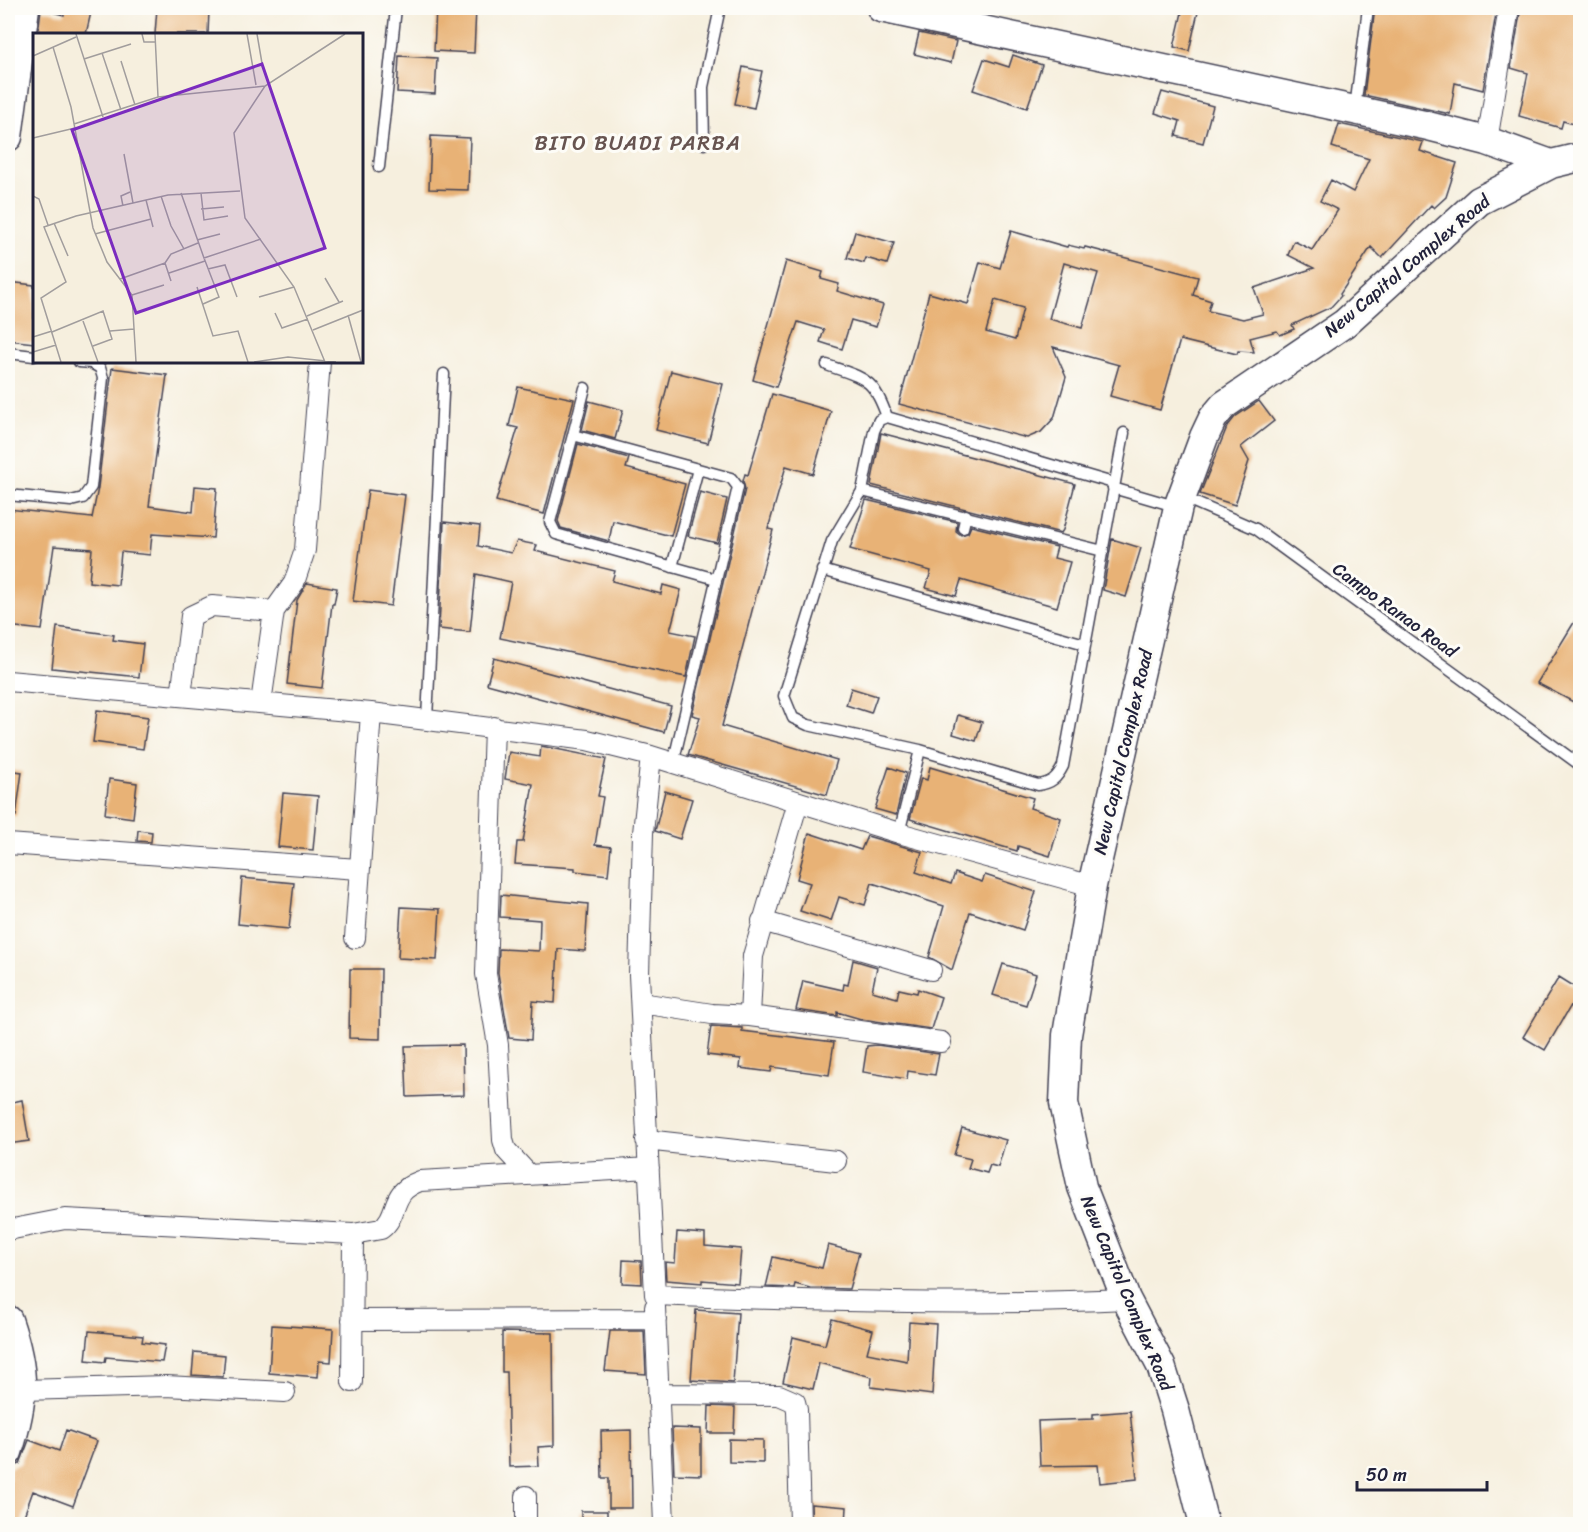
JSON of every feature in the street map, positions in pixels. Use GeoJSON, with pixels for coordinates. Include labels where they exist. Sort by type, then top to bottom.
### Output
{"type":"FeatureCollection","features":[{"type":"Feature","properties":{"kind":"main road"},"geometry":{"type":"LineString","coordinates":[[8,137],[25,8]]}},
{"type":"Feature","properties":{"kind":"main road"},"geometry":{"type":"LineString","coordinates":[[881,8],[1355,110],[1487,141],[1551,164]]}},
{"type":"Feature","properties":{"kind":"main road","name":"New Capitol Complex Road"},"geometry":{"type":"LineString","coordinates":[[1204,1524],[1175,1410],[1161,1366],[1126,1299],[1082,1187],[1068,1133],[1064,1103],[1067,1035],[1092,886],[1180,502],[1204,437],[1213,418],[1224,405],[1345,323],[1479,201],[1551,164],[1581,157]]}},
{"type":"Feature","properties":{"kind":"main road"},"geometry":{"type":"LineString","coordinates":[[8,1320],[18,1350],[23,1390],[8,1452]]}},
{"type":"Feature","properties":{"kind":"street"},"geometry":{"type":"LineString","coordinates":[[1487,141],[1509,8]]}},
{"type":"Feature","properties":{"kind":"street"},"geometry":{"type":"LineString","coordinates":[[261,703],[274,612],[294,583],[305,550],[320,363]]}},
{"type":"Feature","properties":{"kind":"street"},"geometry":{"type":"LineString","coordinates":[[182,696],[191,616],[212,606],[274,612]]}},
{"type":"Feature","properties":{"kind":"street"},"geometry":{"type":"LineString","coordinates":[[8,681],[371,713],[577,738],[651,756],[899,833],[1092,886]]}},
{"type":"Feature","properties":{"kind":"street"},"geometry":{"type":"LineString","coordinates":[[355,938],[358,869],[371,713]]}},
{"type":"Feature","properties":{"kind":"street"},"geometry":{"type":"LineString","coordinates":[[494,727],[486,974],[498,1046],[503,1140],[506,1150],[529,1175]]}},
{"type":"Feature","properties":{"kind":"street"},"geometry":{"type":"LineString","coordinates":[[651,756],[642,855],[640,1003],[664,1524]]}},
{"type":"Feature","properties":{"kind":"street"},"geometry":{"type":"LineString","coordinates":[[750,1016],[753,956],[798,802]]}},
{"type":"Feature","properties":{"kind":"street"},"geometry":{"type":"LineString","coordinates":[[8,844],[358,869]]}},
{"type":"Feature","properties":{"kind":"street"},"geometry":{"type":"LineString","coordinates":[[762,921],[931,970]]}},
{"type":"Feature","properties":{"kind":"street"},"geometry":{"type":"LineString","coordinates":[[640,1003],[940,1042]]}},
{"type":"Feature","properties":{"kind":"street"},"geometry":{"type":"LineString","coordinates":[[646,1140],[836,1161]]}},
{"type":"Feature","properties":{"kind":"street"},"geometry":{"type":"LineString","coordinates":[[8,1230],[66,1219],[353,1234],[381,1229],[400,1192],[420,1181],[649,1168]]}},
{"type":"Feature","properties":{"kind":"street"},"geometry":{"type":"LineString","coordinates":[[352,1382],[353,1234]]}},
{"type":"Feature","properties":{"kind":"street"},"geometry":{"type":"LineString","coordinates":[[655,1295],[939,1302],[1054,1302],[1126,1299]]}},
{"type":"Feature","properties":{"kind":"street"},"geometry":{"type":"LineString","coordinates":[[352,1320],[656,1319]]}},
{"type":"Feature","properties":{"kind":"street"},"geometry":{"type":"LineString","coordinates":[[23,1390],[166,1386],[285,1392]]}},
{"type":"Feature","properties":{"kind":"street"},"geometry":{"type":"LineString","coordinates":[[658,1394],[779,1395],[795,1402],[800,1524]]}},
{"type":"Feature","properties":{"kind":"street"},"geometry":{"type":"LineString","coordinates":[[526,1496],[526,1524]]}},
{"type":"Feature","properties":{"kind":"lane"},"geometry":{"type":"LineString","coordinates":[[379,167],[396,8]]}},
{"type":"Feature","properties":{"kind":"lane"},"geometry":{"type":"LineString","coordinates":[[704,144],[703,87],[720,8]]}},
{"type":"Feature","properties":{"kind":"lane"},"geometry":{"type":"LineString","coordinates":[[1355,110],[1368,8]]}},
{"type":"Feature","properties":{"kind":"lane"},"geometry":{"type":"LineString","coordinates":[[8,353],[33,356]]}},
{"type":"Feature","properties":{"kind":"lane"},"geometry":{"type":"LineString","coordinates":[[8,495],[71,501],[83,498],[91,487],[103,378],[100,368],[82,363]]}},
{"type":"Feature","properties":{"kind":"lane"},"geometry":{"type":"LineString","coordinates":[[827,365],[871,383],[879,394],[887,417],[879,420],[874,430],[862,491],[832,542],[822,570],[784,696],[787,708],[793,718],[808,725],[920,750],[1038,785],[1048,783],[1058,777],[1063,766],[1124,433]]}},
{"type":"Feature","properties":{"kind":"lane"},"geometry":{"type":"LineString","coordinates":[[427,719],[444,374]]}},
{"type":"Feature","properties":{"kind":"lane"},"geometry":{"type":"LineString","coordinates":[[585,388],[550,522],[551,528],[564,538],[716,579]]}},
{"type":"Feature","properties":{"kind":"lane","name":"Campo Ranao Road"},"geometry":{"type":"LineString","coordinates":[[887,417],[1113,486],[1180,502],[1256,529],[1581,765]]}},
{"type":"Feature","properties":{"kind":"lane"},"geometry":{"type":"LineString","coordinates":[[573,435],[732,478],[738,487],[673,764]]}},
{"type":"Feature","properties":{"kind":"lane"},"geometry":{"type":"LineString","coordinates":[[672,567],[698,469]]}},
{"type":"Feature","properties":{"kind":"lane"},"geometry":{"type":"LineString","coordinates":[[862,491],[966,515],[1103,551]]}},
{"type":"Feature","properties":{"kind":"lane"},"geometry":{"type":"LineString","coordinates":[[963,528],[966,515]]}},
{"type":"Feature","properties":{"kind":"lane"},"geometry":{"type":"LineString","coordinates":[[822,570],[946,598],[1085,644]]}},
{"type":"Feature","properties":{"kind":"lane"},"geometry":{"type":"LineString","coordinates":[[899,833],[920,750]]}},
{"type":"Feature","properties":{"kind":"building"},"geometry":{"type":"Polygon","coordinates":[[[66,8],[92,8],[86,33],[38,33],[41,9],[64,15],[66,8]]]}},
{"type":"Feature","properties":{"kind":"building"},"geometry":{"type":"Polygon","coordinates":[[[157,8],[209,10],[208,33],[155,33],[157,8]]]}},
{"type":"Feature","properties":{"kind":"building"},"geometry":{"type":"Polygon","coordinates":[[[436,8],[476,8],[474,53],[434,51],[436,8]]]}},
{"type":"Feature","properties":{"kind":"building"},"geometry":{"type":"Polygon","coordinates":[[[1183,8],[1199,8],[1189,51],[1174,47],[1183,8]]]}},
{"type":"Feature","properties":{"kind":"building"},"geometry":{"type":"Polygon","coordinates":[[[1375,8],[1497,8],[1483,90],[1455,83],[1450,114],[1364,95],[1375,8]]]}},
{"type":"Feature","properties":{"kind":"building"},"geometry":{"type":"Polygon","coordinates":[[[1521,8],[1581,8],[1581,126],[1563,121],[1561,128],[1519,116],[1528,73],[1511,68],[1521,8]]]}},
{"type":"Feature","properties":{"kind":"building"},"geometry":{"type":"Polygon","coordinates":[[[919,33],[956,41],[951,63],[914,54],[919,33]]]}},
{"type":"Feature","properties":{"kind":"building"},"geometry":{"type":"Polygon","coordinates":[[[1013,55],[1042,65],[1027,108],[973,90],[984,59],[1009,67],[1013,55]]]}},
{"type":"Feature","properties":{"kind":"building"},"geometry":{"type":"Polygon","coordinates":[[[399,56],[437,58],[435,94],[397,92],[399,56]]]}},
{"type":"Feature","properties":{"kind":"building"},"geometry":{"type":"Polygon","coordinates":[[[743,67],[762,71],[754,108],[735,104],[743,67]]]}},
{"type":"Feature","properties":{"kind":"building"},"geometry":{"type":"Polygon","coordinates":[[[1162,92],[1213,106],[1203,143],[1176,136],[1180,121],[1155,113],[1162,92]]]}},
{"type":"Feature","properties":{"kind":"building"},"geometry":{"type":"Polygon","coordinates":[[[1339,124],[1423,142],[1420,151],[1457,163],[1446,197],[1434,208],[1431,205],[1382,258],[1371,247],[1340,294],[1341,296],[1331,307],[1292,325],[1294,329],[1280,335],[1277,331],[1250,338],[1254,352],[1238,351],[1237,354],[1180,340],[1160,410],[1110,396],[1119,365],[1053,347],[1066,377],[1054,418],[1041,432],[1027,438],[899,404],[929,293],[968,304],[980,262],[1000,268],[1011,231],[1067,247],[1068,245],[1084,249],[1085,247],[1198,277],[1193,295],[1211,301],[1208,311],[1243,319],[1263,314],[1254,288],[1314,268],[1288,255],[1294,241],[1312,250],[1338,210],[1320,201],[1331,180],[1353,192],[1369,159],[1332,147],[1339,124]],[[1064,263],[1049,319],[1082,328],[1098,273],[1064,263]],[[995,300],[986,332],[1015,340],[1023,308],[995,300]]]}},
{"type":"Feature","properties":{"kind":"building"},"geometry":{"type":"Polygon","coordinates":[[[431,136],[470,138],[468,190],[429,189],[431,136]]]}},
{"type":"Feature","properties":{"kind":"building"},"geometry":{"type":"Polygon","coordinates":[[[855,232],[894,243],[887,264],[866,258],[864,263],[847,258],[855,232]]]}},
{"type":"Feature","properties":{"kind":"building"},"geometry":{"type":"Polygon","coordinates":[[[786,261],[823,272],[821,279],[839,284],[837,291],[883,305],[876,327],[851,320],[842,349],[820,342],[824,330],[798,322],[776,387],[753,380],[786,261]]]}},
{"type":"Feature","properties":{"kind":"building"},"geometry":{"type":"Polygon","coordinates":[[[8,282],[33,285],[33,343],[8,340],[8,282]]]}},
{"type":"Feature","properties":{"kind":"building"},"geometry":{"type":"Polygon","coordinates":[[[112,368],[167,375],[149,506],[193,512],[195,486],[217,488],[213,538],[152,534],[150,555],[121,552],[118,585],[89,582],[92,549],[54,546],[42,630],[8,626],[8,509],[92,518],[98,488],[112,368]]]}},
{"type":"Feature","properties":{"kind":"building"},"geometry":{"type":"Polygon","coordinates":[[[671,371],[723,384],[708,443],[656,430],[671,371]]]}},
{"type":"Feature","properties":{"kind":"building"},"geometry":{"type":"Polygon","coordinates":[[[518,387],[574,399],[544,514],[496,501],[518,428],[509,426],[518,387]]]}},
{"type":"Feature","properties":{"kind":"building"},"geometry":{"type":"Polygon","coordinates":[[[772,394],[831,411],[813,474],[786,466],[768,529],[773,530],[722,726],[837,760],[827,795],[688,755],[700,717],[692,715],[745,489],[743,481],[745,474],[748,475],[772,394]]]}},
{"type":"Feature","properties":{"kind":"building"},"geometry":{"type":"Polygon","coordinates":[[[589,401],[623,410],[615,439],[582,430],[589,401]]]}},
{"type":"Feature","properties":{"kind":"building"},"geometry":{"type":"Polygon","coordinates":[[[1259,401],[1274,421],[1241,447],[1249,461],[1235,505],[1200,494],[1227,427],[1235,417],[1259,401]]]}},
{"type":"Feature","properties":{"kind":"building"},"geometry":{"type":"Polygon","coordinates":[[[881,433],[1075,484],[1063,530],[1061,533],[871,485],[881,433]]]}},
{"type":"Feature","properties":{"kind":"building"},"geometry":{"type":"Polygon","coordinates":[[[578,444],[629,458],[626,468],[685,484],[671,536],[613,521],[609,541],[561,528],[558,521],[578,444]]]}},
{"type":"Feature","properties":{"kind":"building"},"geometry":{"type":"Polygon","coordinates":[[[368,490],[405,495],[391,606],[353,601],[368,490]]]}},
{"type":"Feature","properties":{"kind":"building"},"geometry":{"type":"Polygon","coordinates":[[[700,492],[727,499],[717,543],[688,536],[700,492]]]}},
{"type":"Feature","properties":{"kind":"building"},"geometry":{"type":"Polygon","coordinates":[[[866,500],[957,522],[956,531],[961,535],[968,533],[971,526],[1057,547],[1054,558],[1070,562],[1057,607],[961,580],[956,596],[926,588],[931,571],[850,549],[866,500]]]}},
{"type":"Feature","properties":{"kind":"building"},"geometry":{"type":"Polygon","coordinates":[[[444,522],[480,526],[478,546],[511,553],[517,541],[537,545],[535,551],[615,571],[612,581],[661,594],[663,585],[681,590],[670,631],[695,636],[686,677],[500,638],[511,582],[476,574],[470,632],[439,629],[444,522]]]}},
{"type":"Feature","properties":{"kind":"building"},"geometry":{"type":"Polygon","coordinates":[[[1112,539],[1141,548],[1126,597],[1103,590],[1112,539]]]}},
{"type":"Feature","properties":{"kind":"building"},"geometry":{"type":"Polygon","coordinates":[[[307,583],[337,588],[334,604],[332,604],[322,688],[287,684],[297,600],[307,583]]]}},
{"type":"Feature","properties":{"kind":"building"},"geometry":{"type":"Polygon","coordinates":[[[1581,611],[1581,706],[1537,683],[1581,611]]]}},
{"type":"Feature","properties":{"kind":"building"},"geometry":{"type":"Polygon","coordinates":[[[57,627],[114,635],[113,640],[143,644],[139,677],[52,668],[57,627]]]}},
{"type":"Feature","properties":{"kind":"building"},"geometry":{"type":"Polygon","coordinates":[[[494,658],[671,706],[664,732],[487,684],[494,658]]]}},
{"type":"Feature","properties":{"kind":"building"},"geometry":{"type":"Polygon","coordinates":[[[851,688],[877,696],[871,713],[846,705],[851,688]]]}},
{"type":"Feature","properties":{"kind":"building"},"geometry":{"type":"Polygon","coordinates":[[[97,710],[148,717],[143,749],[93,742],[97,710]]]}},
{"type":"Feature","properties":{"kind":"building"},"geometry":{"type":"Polygon","coordinates":[[[958,715],[982,722],[976,741],[953,734],[958,715]]]}},
{"type":"Feature","properties":{"kind":"building"},"geometry":{"type":"Polygon","coordinates":[[[541,746],[606,759],[598,796],[603,797],[595,845],[611,847],[608,875],[575,871],[575,868],[515,864],[517,842],[523,842],[533,784],[505,779],[509,752],[540,757],[541,746]]]}},
{"type":"Feature","properties":{"kind":"building"},"geometry":{"type":"Polygon","coordinates":[[[889,767],[906,773],[896,815],[875,809],[889,767]]]}},
{"type":"Feature","properties":{"kind":"building"},"geometry":{"type":"Polygon","coordinates":[[[930,767],[1033,798],[1030,808],[1061,818],[1050,856],[1018,846],[1017,851],[910,819],[921,778],[927,780],[930,767]]]}},
{"type":"Feature","properties":{"kind":"building"},"geometry":{"type":"Polygon","coordinates":[[[8,770],[22,772],[16,816],[8,815],[8,770]]]}},
{"type":"Feature","properties":{"kind":"building"},"geometry":{"type":"Polygon","coordinates":[[[109,779],[137,783],[133,818],[105,814],[109,779]]]}},
{"type":"Feature","properties":{"kind":"building"},"geometry":{"type":"Polygon","coordinates":[[[665,791],[692,799],[680,839],[655,831],[665,791]]]}},
{"type":"Feature","properties":{"kind":"building"},"geometry":{"type":"Polygon","coordinates":[[[283,793],[318,796],[313,850],[278,847],[283,793]]]}},
{"type":"Feature","properties":{"kind":"building"},"geometry":{"type":"Polygon","coordinates":[[[138,830],[152,832],[151,842],[137,841],[138,830]]]}},
{"type":"Feature","properties":{"kind":"building"},"geometry":{"type":"Polygon","coordinates":[[[809,833],[861,850],[867,836],[922,852],[916,872],[951,884],[955,873],[982,882],[985,875],[1036,892],[1023,930],[970,912],[952,970],[929,957],[944,906],[872,883],[865,905],[839,897],[831,921],[800,911],[810,883],[797,879],[809,833]]]}},
{"type":"Feature","properties":{"kind":"building"},"geometry":{"type":"Polygon","coordinates":[[[242,878],[294,883],[289,929],[238,924],[242,878]]]}},
{"type":"Feature","properties":{"kind":"building"},"geometry":{"type":"Polygon","coordinates":[[[501,895],[588,904],[585,951],[558,949],[555,1003],[533,1001],[531,1040],[509,1038],[498,973],[499,949],[539,951],[540,920],[500,917],[501,895]]]}},
{"type":"Feature","properties":{"kind":"building"},"geometry":{"type":"Polygon","coordinates":[[[401,907],[440,909],[437,960],[398,958],[401,907]]]}},
{"type":"Feature","properties":{"kind":"building"},"geometry":{"type":"Polygon","coordinates":[[[853,960],[877,967],[872,991],[897,998],[899,989],[917,993],[918,989],[941,997],[931,1029],[861,1019],[837,1012],[837,1016],[796,1010],[803,981],[843,990],[844,984],[848,985],[853,960]]]}},
{"type":"Feature","properties":{"kind":"building"},"geometry":{"type":"Polygon","coordinates":[[[1003,964],[1036,974],[1026,1005],[993,995],[1003,964]]]}},
{"type":"Feature","properties":{"kind":"building"},"geometry":{"type":"Polygon","coordinates":[[[350,969],[381,969],[380,1039],[349,1038],[350,969]]]}},
{"type":"Feature","properties":{"kind":"building"},"geometry":{"type":"Polygon","coordinates":[[[1559,977],[1580,990],[1545,1050],[1523,1037],[1559,977]]]}},
{"type":"Feature","properties":{"kind":"building"},"geometry":{"type":"Polygon","coordinates":[[[711,1026],[742,1028],[742,1031],[834,1042],[829,1075],[772,1067],[771,1072],[740,1068],[741,1059],[707,1055],[711,1026]]]}},
{"type":"Feature","properties":{"kind":"building"},"geometry":{"type":"Polygon","coordinates":[[[463,1045],[464,1095],[407,1097],[405,1046],[463,1045]]]}},
{"type":"Feature","properties":{"kind":"building"},"geometry":{"type":"Polygon","coordinates":[[[877,1045],[939,1054],[935,1075],[908,1071],[907,1079],[863,1072],[867,1046],[877,1045]]]}},
{"type":"Feature","properties":{"kind":"building"},"geometry":{"type":"Polygon","coordinates":[[[22,1100],[29,1141],[8,1144],[8,1103],[22,1100]]]}},
{"type":"Feature","properties":{"kind":"building"},"geometry":{"type":"Polygon","coordinates":[[[962,1128],[1006,1140],[998,1167],[990,1165],[987,1173],[968,1168],[971,1159],[954,1155],[962,1128]]]}},
{"type":"Feature","properties":{"kind":"building"},"geometry":{"type":"Polygon","coordinates":[[[677,1232],[705,1234],[705,1246],[741,1249],[738,1283],[666,1280],[665,1262],[675,1263],[677,1232]]]}},
{"type":"Feature","properties":{"kind":"building"},"geometry":{"type":"Polygon","coordinates":[[[828,1245],[859,1253],[849,1289],[810,1288],[795,1284],[794,1288],[766,1287],[773,1257],[822,1268],[828,1245]]]}},
{"type":"Feature","properties":{"kind":"building"},"geometry":{"type":"Polygon","coordinates":[[[623,1260],[641,1261],[642,1284],[622,1283],[623,1260]]]}},
{"type":"Feature","properties":{"kind":"building"},"geometry":{"type":"Polygon","coordinates":[[[696,1310],[738,1313],[733,1383],[691,1380],[696,1310]]]}},
{"type":"Feature","properties":{"kind":"building"},"geometry":{"type":"Polygon","coordinates":[[[832,1319],[873,1330],[867,1353],[907,1361],[909,1322],[936,1324],[932,1395],[871,1387],[872,1377],[819,1363],[813,1389],[783,1382],[793,1337],[825,1345],[832,1319]]]}},
{"type":"Feature","properties":{"kind":"building"},"geometry":{"type":"Polygon","coordinates":[[[272,1325],[333,1329],[331,1362],[319,1361],[318,1377],[269,1373],[272,1325]]]}},
{"type":"Feature","properties":{"kind":"building"},"geometry":{"type":"Polygon","coordinates":[[[89,1331],[143,1336],[142,1342],[165,1345],[162,1362],[106,1357],[105,1362],[86,1360],[89,1331]]]}},
{"type":"Feature","properties":{"kind":"building"},"geometry":{"type":"Polygon","coordinates":[[[610,1331],[644,1331],[646,1374],[605,1371],[610,1331]]]}},
{"type":"Feature","properties":{"kind":"building"},"geometry":{"type":"Polygon","coordinates":[[[502,1332],[553,1333],[554,1446],[538,1447],[539,1466],[509,1467],[507,1372],[502,1372],[502,1332]]]}},
{"type":"Feature","properties":{"kind":"building"},"geometry":{"type":"Polygon","coordinates":[[[194,1352],[225,1355],[223,1377],[192,1375],[194,1352]]]}},
{"type":"Feature","properties":{"kind":"building"},"geometry":{"type":"Polygon","coordinates":[[[709,1406],[735,1407],[734,1433],[708,1433],[709,1406]]]}},
{"type":"Feature","properties":{"kind":"building"},"geometry":{"type":"Polygon","coordinates":[[[1130,1411],[1137,1479],[1100,1483],[1098,1465],[1040,1466],[1038,1421],[1093,1419],[1093,1414],[1130,1411]]]}},
{"type":"Feature","properties":{"kind":"building"},"geometry":{"type":"Polygon","coordinates":[[[672,1428],[701,1429],[701,1475],[674,1474],[672,1428]]]}},
{"type":"Feature","properties":{"kind":"building"},"geometry":{"type":"Polygon","coordinates":[[[66,1430],[97,1441],[73,1506],[33,1491],[21,1524],[8,1524],[10,1468],[20,1464],[29,1440],[59,1451],[66,1430]]]}},
{"type":"Feature","properties":{"kind":"building"},"geometry":{"type":"Polygon","coordinates":[[[631,1430],[632,1508],[609,1508],[609,1478],[602,1478],[601,1431],[631,1430]]]}},
{"type":"Feature","properties":{"kind":"building"},"geometry":{"type":"Polygon","coordinates":[[[729,1439],[763,1440],[763,1463],[729,1462],[729,1439]]]}},
{"type":"Feature","properties":{"kind":"building"},"geometry":{"type":"Polygon","coordinates":[[[811,1504],[847,1507],[846,1524],[812,1524],[811,1504]]]}},
{"type":"Feature","properties":{"kind":"building"},"geometry":{"type":"Polygon","coordinates":[[[581,1511],[607,1511],[607,1524],[581,1524],[581,1511]]]}},
{"type":"Feature","properties":{"kind":"district","name":"BITO BUADI PARBA"},"geometry":{"type":"Point","coordinates":[638,143]}}]}
